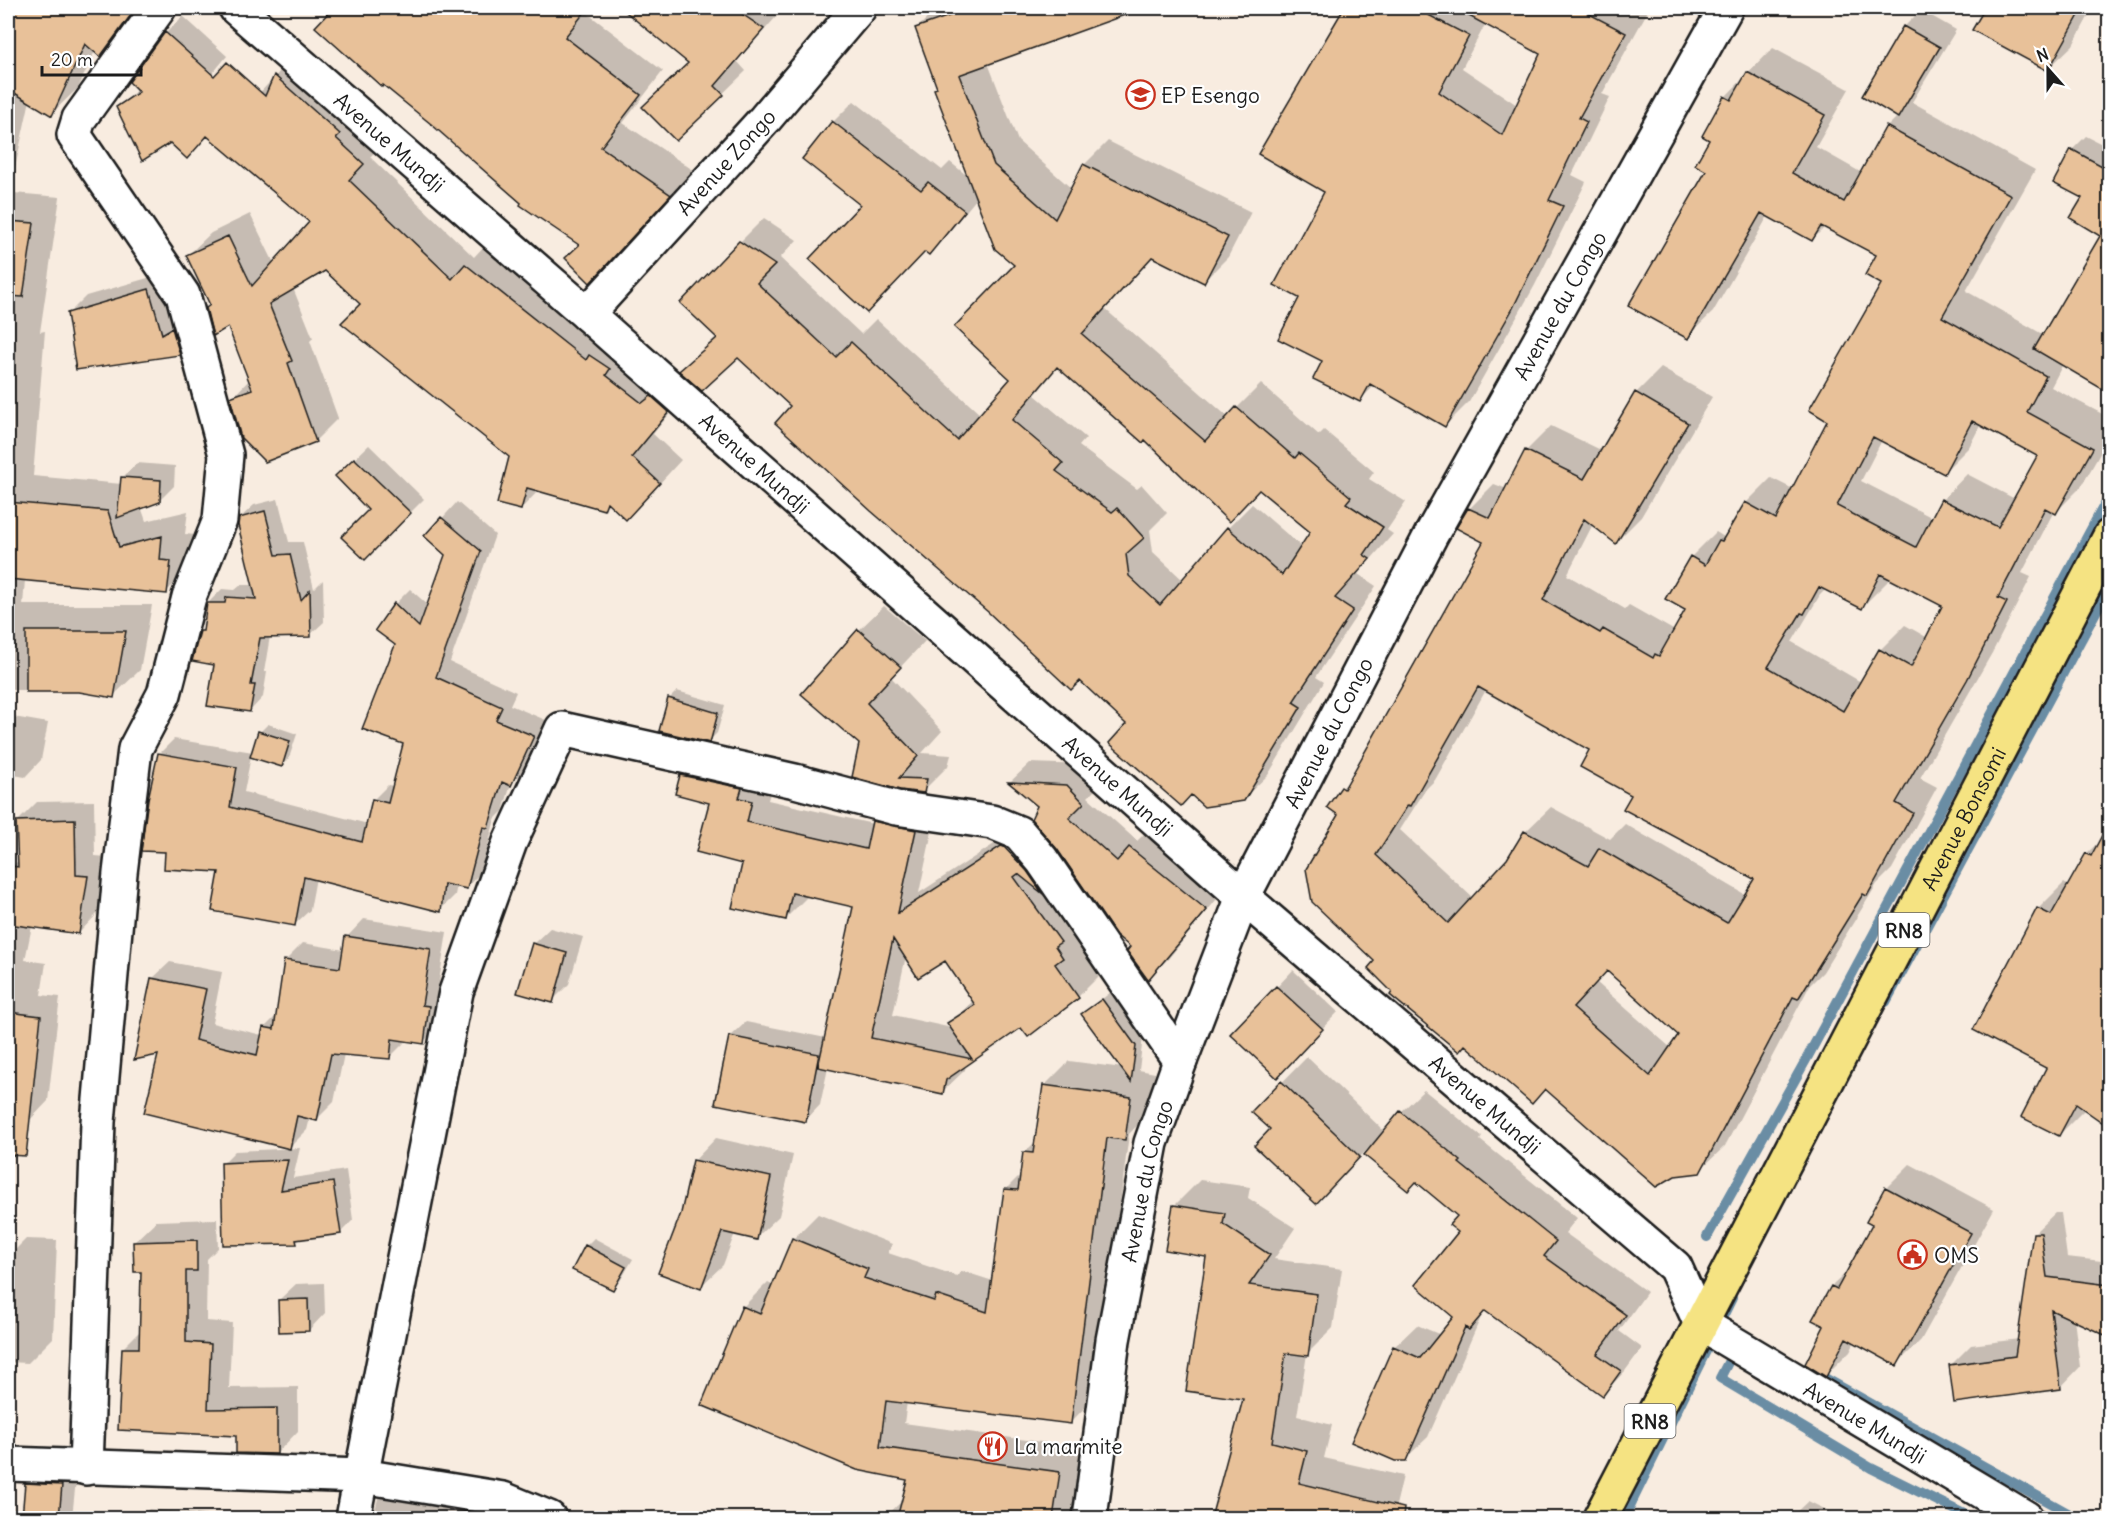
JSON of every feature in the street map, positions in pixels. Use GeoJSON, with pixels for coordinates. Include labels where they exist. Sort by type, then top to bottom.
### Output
{"type":"FeatureCollection","features":[{"type":"Feature","properties":{"kind":"main road","name":"Avenue Bonsomi"},"geometry":{"type":"LineString","coordinates":[[1701,1324],[2109,536]]}},
{"type":"Feature","properties":{"kind":"main road","name":"RN8"},"geometry":{"type":"LineString","coordinates":[[1600,1518],[1701,1324]]}},
{"type":"Feature","properties":{"kind":"street"},"geometry":{"type":"LineString","coordinates":[[86,1468],[98,1122],[120,873],[135,749],[164,694],[189,597],[220,520],[226,455],[183,294],[74,135],[79,119],[159,8]]}},
{"type":"Feature","properties":{"kind":"street","name":"Avenue Mundji"},"geometry":{"type":"LineString","coordinates":[[236,8],[587,314],[1243,897],[1675,1267],[1701,1324],[2026,1518]]}},
{"type":"Feature","properties":{"kind":"street","name":"Avenue Zongo"},"geometry":{"type":"LineString","coordinates":[[587,314],[765,119],[859,8]]}},
{"type":"Feature","properties":{"kind":"street","name":"Avenue du Congo"},"geometry":{"type":"LineString","coordinates":[[1089,1518],[1113,1340],[1151,1143],[1243,897],[1431,534],[1726,8]]}},
{"type":"Feature","properties":{"kind":"street"},"geometry":{"type":"LineString","coordinates":[[353,1518],[456,992],[510,842],[562,729],[795,781],[896,807],[992,822],[1019,833],[1042,860],[1180,1061]]}},
{"type":"Feature","properties":{"kind":"street"},"geometry":{"type":"LineString","coordinates":[[8,1464],[362,1476],[503,1499],[549,1518]]}},
{"type":"Feature","properties":{"kind":"building"},"geometry":{"type":"Polygon","coordinates":[[[8,8],[136,8],[100,57],[85,44],[52,116],[8,89],[8,8]]]}},
{"type":"Feature","properties":{"kind":"building"},"geometry":{"type":"Polygon","coordinates":[[[333,8],[588,8],[565,37],[641,95],[601,147],[671,195],[590,283],[565,258],[579,245],[520,205],[521,203],[431,124],[383,85],[382,87],[315,27],[333,8]]]}},
{"type":"Feature","properties":{"kind":"building"},"geometry":{"type":"Polygon","coordinates":[[[621,8],[733,8],[764,29],[715,86],[724,95],[676,141],[642,107],[688,63],[621,8]]]}},
{"type":"Feature","properties":{"kind":"building"},"geometry":{"type":"Polygon","coordinates":[[[972,8],[1136,8],[1136,11],[959,75],[994,165],[1055,219],[1083,164],[1228,237],[1204,283],[1152,257],[1082,334],[1205,441],[1236,407],[1295,458],[1299,453],[1351,497],[1346,503],[1383,527],[1364,555],[1370,559],[1335,598],[1353,610],[1293,702],[1301,707],[1244,801],[1204,807],[1191,795],[1181,806],[1109,743],[1126,724],[1080,681],[1071,690],[988,612],[871,511],[775,423],[790,406],[738,358],[702,391],[679,371],[717,338],[680,303],[739,241],[775,265],[757,283],[836,357],[851,342],[957,440],[1010,379],[954,327],[1014,265],[995,249],[934,89],[937,88],[915,28],[972,8]],[[1057,367],[1012,420],[1063,463],[1056,471],[1112,512],[1117,508],[1144,538],[1126,554],[1129,576],[1160,605],[1227,527],[1282,575],[1310,532],[1259,490],[1229,522],[1145,440],[1143,443],[1057,367]]]}},
{"type":"Feature","properties":{"kind":"building"},"geometry":{"type":"Polygon","coordinates":[[[1344,8],[1415,8],[1469,36],[1439,92],[1502,135],[1540,54],[1454,8],[1578,8],[1626,33],[1579,118],[1587,122],[1549,200],[1563,206],[1512,310],[1445,427],[1370,384],[1360,402],[1313,379],[1322,361],[1278,339],[1299,298],[1274,285],[1324,192],[1258,154],[1344,8]]]}},
{"type":"Feature","properties":{"kind":"building"},"geometry":{"type":"Polygon","coordinates":[[[1985,8],[2083,8],[2048,71],[1972,30],[1985,8]]]}},
{"type":"Feature","properties":{"kind":"building"},"geometry":{"type":"Polygon","coordinates":[[[1903,26],[1940,47],[1898,118],[1862,96],[1903,26]]]}},
{"type":"Feature","properties":{"kind":"building"},"geometry":{"type":"Polygon","coordinates":[[[165,32],[214,76],[227,62],[265,96],[274,75],[340,134],[336,138],[364,164],[349,180],[452,279],[465,264],[586,360],[589,355],[610,369],[606,375],[642,403],[651,396],[669,412],[632,457],[660,483],[626,520],[607,502],[604,510],[527,488],[521,510],[497,504],[509,457],[341,323],[360,304],[325,271],[269,304],[292,361],[288,363],[316,442],[265,462],[241,438],[230,397],[252,389],[228,327],[213,336],[206,308],[210,305],[186,255],[228,236],[252,286],[309,222],[207,136],[187,159],[170,143],[142,161],[116,107],[139,92],[129,82],[165,32]]]}},
{"type":"Feature","properties":{"kind":"building"},"geometry":{"type":"Polygon","coordinates":[[[1747,72],[1825,115],[1792,173],[1844,202],[1886,126],[2011,195],[1942,317],[2046,376],[2027,412],[2093,448],[2056,514],[2045,508],[1998,598],[2007,602],[1967,680],[1896,803],[1913,813],[1867,896],[1863,894],[1798,999],[1793,997],[1700,1173],[1675,1176],[1656,1187],[1545,1089],[1532,1104],[1465,1045],[1459,1052],[1390,995],[1392,992],[1368,968],[1374,961],[1312,902],[1306,869],[1338,815],[1327,807],[1341,787],[1344,789],[1483,542],[1456,528],[1468,508],[1490,518],[1525,450],[1584,479],[1635,392],[1688,423],[1616,544],[1584,519],[1543,600],[1600,633],[1603,629],[1653,658],[1655,654],[1659,656],[1685,610],[1665,599],[1690,556],[1705,565],[1745,502],[1776,519],[1827,421],[1809,410],[1881,284],[1865,275],[1876,255],[1821,226],[1812,241],[1761,213],[1688,339],[1628,306],[1706,171],[1695,165],[1709,140],[1702,136],[1724,96],[1731,100],[1747,72]],[[1972,421],[1944,474],[1873,437],[1837,506],[1916,547],[1941,499],[1998,527],[2037,456],[1972,421]],[[1880,574],[1862,609],[1819,587],[1804,614],[1801,613],[1768,667],[1843,711],[1879,649],[1911,667],[1942,606],[1880,574]],[[1478,687],[1410,806],[1408,805],[1376,855],[1448,923],[1507,859],[1524,831],[1588,866],[1599,848],[1727,923],[1754,879],[1623,809],[1631,795],[1580,767],[1589,750],[1478,687]],[[1607,971],[1573,1008],[1650,1076],[1678,1035],[1607,971]]]}},
{"type":"Feature","properties":{"kind":"building"},"geometry":{"type":"Polygon","coordinates":[[[832,121],[921,190],[928,182],[965,211],[929,255],[925,252],[867,313],[809,259],[860,205],[802,159],[832,121]]]}},
{"type":"Feature","properties":{"kind":"building"},"geometry":{"type":"Polygon","coordinates":[[[2071,149],[2102,166],[2109,153],[2109,393],[2034,349],[2100,236],[2070,218],[2082,198],[2053,183],[2071,149]]]}},
{"type":"Feature","properties":{"kind":"building"},"geometry":{"type":"Polygon","coordinates":[[[8,221],[34,223],[23,297],[8,296],[8,221]]]}},
{"type":"Feature","properties":{"kind":"building"},"geometry":{"type":"Polygon","coordinates":[[[149,289],[162,334],[172,328],[180,355],[76,370],[67,313],[149,289]]]}},
{"type":"Feature","properties":{"kind":"building"},"geometry":{"type":"Polygon","coordinates":[[[354,458],[411,513],[365,560],[341,537],[368,510],[335,476],[354,458]]]}},
{"type":"Feature","properties":{"kind":"building"},"geometry":{"type":"Polygon","coordinates":[[[121,477],[161,480],[160,502],[117,518],[121,477]]]}},
{"type":"Feature","properties":{"kind":"building"},"geometry":{"type":"Polygon","coordinates":[[[8,502],[108,511],[119,547],[162,536],[160,560],[171,561],[167,594],[8,579],[8,502]]]}},
{"type":"Feature","properties":{"kind":"building"},"geometry":{"type":"Polygon","coordinates":[[[265,511],[276,555],[290,554],[301,600],[310,590],[311,637],[260,638],[251,685],[255,685],[250,712],[207,706],[214,665],[192,661],[200,631],[203,631],[207,603],[225,603],[226,597],[256,599],[238,525],[239,518],[265,511]]]}},
{"type":"Feature","properties":{"kind":"building"},"geometry":{"type":"Polygon","coordinates":[[[441,517],[481,551],[436,677],[502,707],[496,720],[534,736],[511,786],[502,782],[488,828],[483,827],[467,889],[444,884],[441,912],[304,877],[295,926],[212,911],[219,872],[164,869],[165,852],[141,851],[148,799],[158,753],[237,767],[230,807],[362,842],[372,799],[388,803],[403,744],[362,729],[395,645],[375,630],[394,603],[419,627],[445,555],[424,536],[441,517]]]}},
{"type":"Feature","properties":{"kind":"building"},"geometry":{"type":"Polygon","coordinates":[[[858,629],[901,667],[867,703],[918,756],[899,778],[927,779],[924,793],[900,790],[852,777],[859,744],[801,694],[858,629]]]}},
{"type":"Feature","properties":{"kind":"building"},"geometry":{"type":"Polygon","coordinates":[[[26,631],[126,631],[114,698],[79,692],[26,692],[26,631]]]}},
{"type":"Feature","properties":{"kind":"building"},"geometry":{"type":"Polygon","coordinates":[[[668,698],[718,713],[710,743],[659,731],[668,698]]]}},
{"type":"Feature","properties":{"kind":"building"},"geometry":{"type":"Polygon","coordinates":[[[258,731],[290,741],[282,767],[250,757],[258,731]]]}},
{"type":"Feature","properties":{"kind":"building"},"geometry":{"type":"Polygon","coordinates":[[[680,775],[742,788],[739,798],[752,801],[747,822],[866,849],[872,821],[916,830],[898,913],[1001,846],[1004,847],[1027,871],[1043,894],[1018,874],[1014,877],[1061,942],[1055,946],[1063,958],[1055,964],[1079,998],[1028,1037],[1021,1028],[946,1080],[943,1094],[818,1067],[853,907],[792,893],[786,920],[732,908],[742,864],[696,852],[709,803],[675,794],[680,775]],[[893,939],[871,1038],[972,1059],[947,1023],[975,1005],[945,961],[918,978],[893,939]]]}},
{"type":"Feature","properties":{"kind":"building"},"geometry":{"type":"Polygon","coordinates":[[[1008,782],[1067,785],[1084,803],[1069,818],[1117,861],[1129,847],[1207,910],[1148,980],[1127,951],[1130,947],[1116,935],[1057,849],[1031,819],[1037,806],[1008,782]]]}},
{"type":"Feature","properties":{"kind":"building"},"geometry":{"type":"Polygon","coordinates":[[[75,819],[76,875],[88,876],[79,934],[8,924],[8,888],[11,866],[18,867],[16,821],[75,819]]]}},
{"type":"Feature","properties":{"kind":"building"},"geometry":{"type":"Polygon","coordinates":[[[2109,822],[2109,1127],[2076,1104],[2059,1136],[2021,1117],[2046,1068],[1973,1030],[2037,908],[2051,915],[2086,853],[2091,856],[2109,822]]]}},
{"type":"Feature","properties":{"kind":"building"},"geometry":{"type":"Polygon","coordinates":[[[345,936],[431,949],[422,1005],[429,1006],[424,1044],[392,1039],[390,1059],[331,1054],[317,1121],[297,1116],[290,1149],[144,1113],[158,1055],[134,1060],[151,978],[206,989],[195,1040],[257,1055],[263,1027],[274,1029],[284,960],[340,968],[345,936]]]}},
{"type":"Feature","properties":{"kind":"building"},"geometry":{"type":"Polygon","coordinates":[[[532,943],[567,953],[553,1003],[517,993],[532,943]]]}},
{"type":"Feature","properties":{"kind":"building"},"geometry":{"type":"Polygon","coordinates":[[[1276,986],[1323,1029],[1277,1078],[1230,1034],[1276,986]]]}},
{"type":"Feature","properties":{"kind":"building"},"geometry":{"type":"Polygon","coordinates":[[[1102,999],[1136,1046],[1131,1082],[1081,1014],[1102,999]]]}},
{"type":"Feature","properties":{"kind":"building"},"geometry":{"type":"Polygon","coordinates":[[[8,1012],[41,1016],[26,1156],[8,1155],[8,1012]]]}},
{"type":"Feature","properties":{"kind":"building"},"geometry":{"type":"Polygon","coordinates":[[[729,1036],[819,1054],[806,1122],[715,1104],[729,1036]]]}},
{"type":"Feature","properties":{"kind":"building"},"geometry":{"type":"Polygon","coordinates":[[[1281,1081],[1360,1157],[1316,1204],[1254,1146],[1270,1129],[1251,1112],[1281,1081]]]}},
{"type":"Feature","properties":{"kind":"building"},"geometry":{"type":"Polygon","coordinates":[[[1043,1085],[1131,1097],[1125,1140],[1107,1138],[1071,1424],[886,1401],[880,1447],[1060,1472],[1053,1518],[897,1518],[907,1480],[857,1470],[701,1405],[742,1306],[760,1314],[792,1238],[868,1269],[864,1278],[934,1301],[936,1295],[987,1312],[1004,1189],[1018,1190],[1023,1152],[1033,1153],[1043,1085]]]}},
{"type":"Feature","properties":{"kind":"building"},"geometry":{"type":"Polygon","coordinates":[[[1400,1111],[1461,1161],[1459,1163],[1556,1241],[1544,1256],[1626,1315],[1597,1354],[1621,1371],[1603,1396],[1485,1311],[1469,1330],[1465,1327],[1406,1461],[1395,1461],[1351,1442],[1393,1346],[1420,1358],[1453,1317],[1415,1285],[1458,1232],[1449,1225],[1457,1216],[1416,1182],[1408,1191],[1364,1155],[1400,1111]]]}},
{"type":"Feature","properties":{"kind":"building"},"geometry":{"type":"Polygon","coordinates":[[[288,1160],[281,1190],[333,1182],[341,1234],[296,1240],[297,1244],[223,1245],[221,1163],[288,1160]]]}},
{"type":"Feature","properties":{"kind":"building"},"geometry":{"type":"Polygon","coordinates":[[[693,1160],[771,1177],[757,1240],[722,1232],[701,1289],[658,1273],[681,1213],[693,1160]]]}},
{"type":"Feature","properties":{"kind":"building"},"geometry":{"type":"Polygon","coordinates":[[[1885,1187],[1971,1233],[1897,1366],[1846,1338],[1826,1377],[1805,1364],[1824,1326],[1812,1320],[1831,1286],[1837,1289],[1872,1225],[1866,1222],[1885,1187]]]}},
{"type":"Feature","properties":{"kind":"building"},"geometry":{"type":"Polygon","coordinates":[[[1173,1205],[1225,1213],[1223,1224],[1270,1255],[1249,1285],[1317,1294],[1308,1356],[1286,1353],[1272,1442],[1307,1451],[1299,1483],[1404,1508],[1403,1518],[1314,1518],[1291,1513],[1290,1518],[1211,1518],[1243,1399],[1186,1391],[1206,1257],[1165,1250],[1173,1205]]]}},
{"type":"Feature","properties":{"kind":"building"},"geometry":{"type":"Polygon","coordinates":[[[2033,1233],[2041,1233],[2047,1277],[2109,1285],[2109,1337],[2051,1310],[2061,1389],[1954,1403],[1949,1365],[2015,1356],[2033,1233]]]}},
{"type":"Feature","properties":{"kind":"building"},"geometry":{"type":"Polygon","coordinates":[[[197,1240],[197,1271],[186,1271],[186,1342],[211,1344],[208,1409],[277,1408],[277,1454],[236,1453],[236,1436],[118,1430],[122,1348],[139,1348],[141,1272],[134,1272],[133,1242],[197,1240]]]}},
{"type":"Feature","properties":{"kind":"building"},"geometry":{"type":"Polygon","coordinates":[[[585,1245],[626,1267],[613,1290],[572,1270],[585,1245]]]}},
{"type":"Feature","properties":{"kind":"building"},"geometry":{"type":"Polygon","coordinates":[[[308,1299],[309,1331],[279,1332],[278,1300],[308,1299]]]}},
{"type":"Feature","properties":{"kind":"building"},"geometry":{"type":"Polygon","coordinates":[[[25,1483],[62,1485],[59,1518],[22,1518],[25,1483]]]}},
{"type":"Feature","properties":{"kind":"waterway"},"geometry":{"type":"LineString","coordinates":[[1707,1237],[1807,1058],[2110,494]]}},
{"type":"Feature","properties":{"kind":"waterway"},"geometry":{"type":"LineString","coordinates":[[1886,1002],[2110,586]]}},
{"type":"Feature","properties":{"kind":"waterway"},"geometry":{"type":"LineString","coordinates":[[1624,1518],[1732,1298]]}},
{"type":"Feature","properties":{"kind":"waterway"},"geometry":{"type":"LineString","coordinates":[[1735,1349],[1720,1378],[1871,1468],[1972,1518]]}},
{"type":"Feature","properties":{"kind":"waterway"},"geometry":{"type":"LineString","coordinates":[[1807,1368],[2077,1518]]}},
{"type":"Feature","properties":{"kind":"place","name":"EP Esengo"},"geometry":{"type":"Point","coordinates":[1140,95]}},
{"type":"Feature","properties":{"kind":"place","name":"OMS"},"geometry":{"type":"Point","coordinates":[1913,1255]}},
{"type":"Feature","properties":{"kind":"place","name":"La marmite"},"geometry":{"type":"Point","coordinates":[993,1446]}}]}
